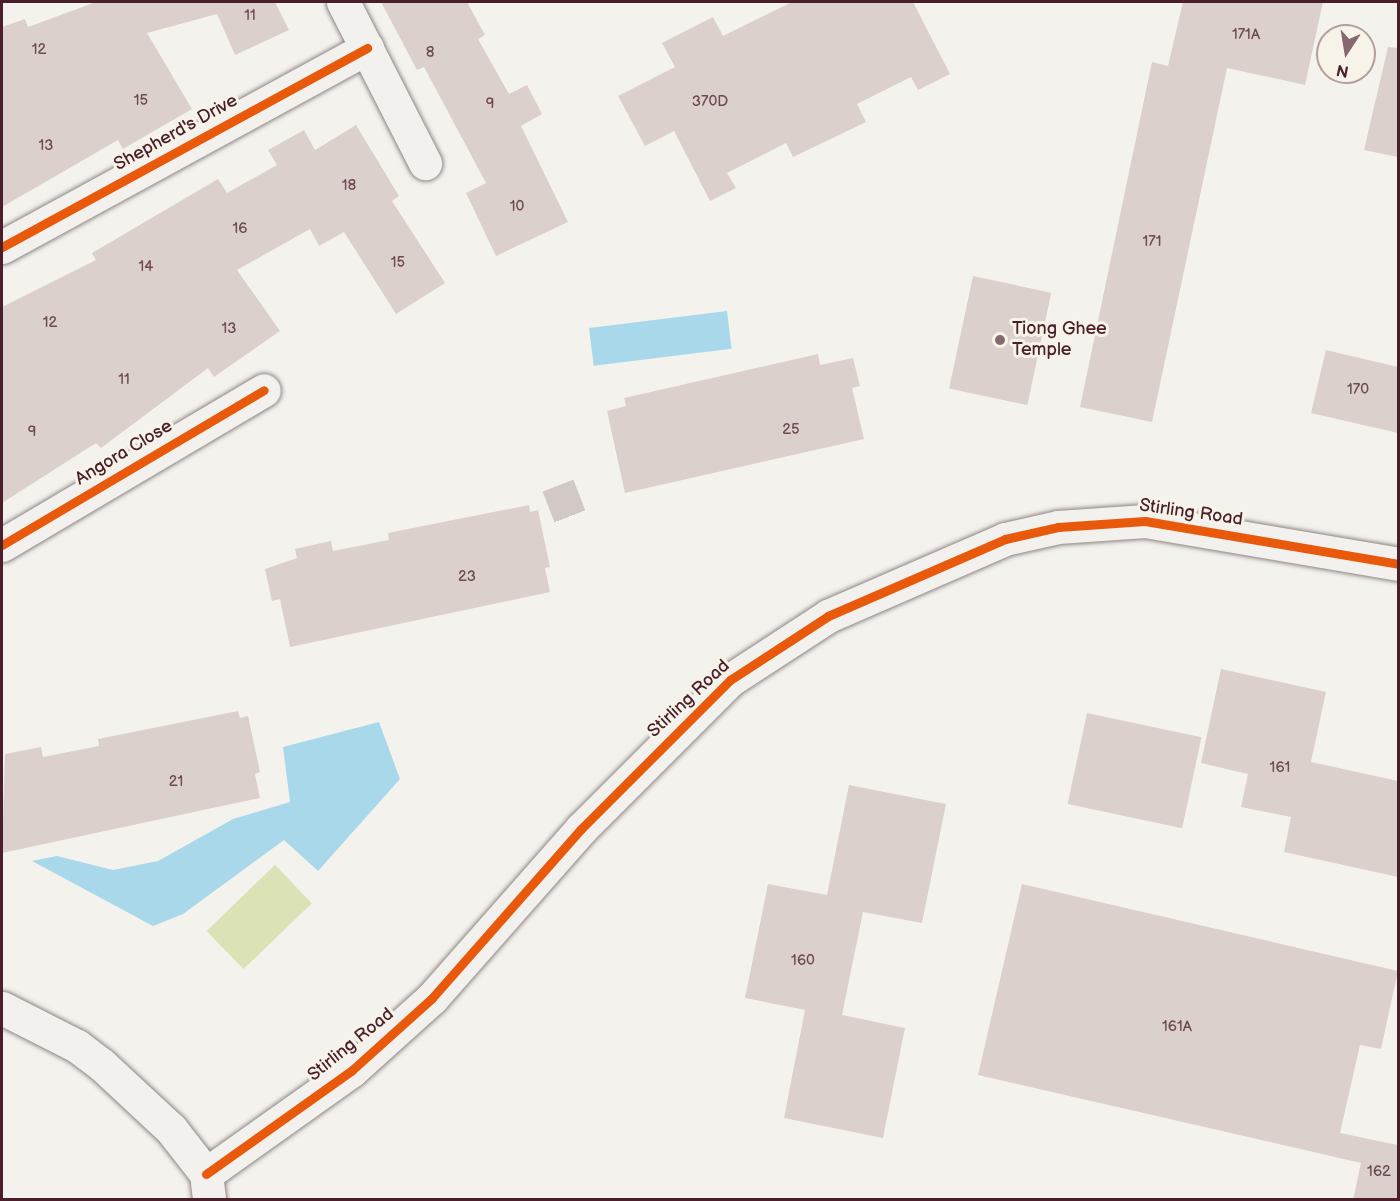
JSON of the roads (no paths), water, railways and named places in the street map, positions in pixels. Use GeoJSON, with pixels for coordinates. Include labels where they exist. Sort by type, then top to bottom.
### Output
{"type":"FeatureCollection","features":[{"type":"Feature","properties":{"kind":"street"},"geometry":{"type":"LineString","coordinates":[[343,2],[425,163]]}},
{"type":"Feature","properties":{"kind":"street","name":"Shepherd's Drive"},"geometry":{"type":"LineString","coordinates":[[2,247],[367,48]]}},
{"type":"Feature","properties":{"kind":"street","name":"Angora Close"},"geometry":{"type":"LineString","coordinates":[[2,545],[264,390]]}},
{"type":"Feature","properties":{"kind":"street","name":"Stirling Road"},"geometry":{"type":"LineString","coordinates":[[2,1008],[77,1046],[101,1064],[171,1129],[207,1187],[359,1064],[432,998],[574,836],[730,680],[828,616],[1005,539],[1058,527],[1145,521],[1398,564]]}},
{"type":"Feature","properties":{"kind":"water"},"geometry":{"type":"Polygon","coordinates":[[[727,311],[732,349],[594,366],[589,328],[727,311]]]}},
{"type":"Feature","properties":{"kind":"water"},"geometry":{"type":"Polygon","coordinates":[[[379,722],[400,779],[318,871],[284,840],[183,914],[153,926],[32,861],[57,856],[113,870],[158,861],[233,819],[290,802],[283,747],[379,722]]]}},
{"type":"Feature","properties":{"kind":"tunnel"},"geometry":{"type":"LineString","coordinates":[[558,485],[571,519]]}},
{"type":"Feature","properties":{"kind":"place","name":"Tiong Ghee Temple"},"geometry":{"type":"Point","coordinates":[1000,340]}}]}
